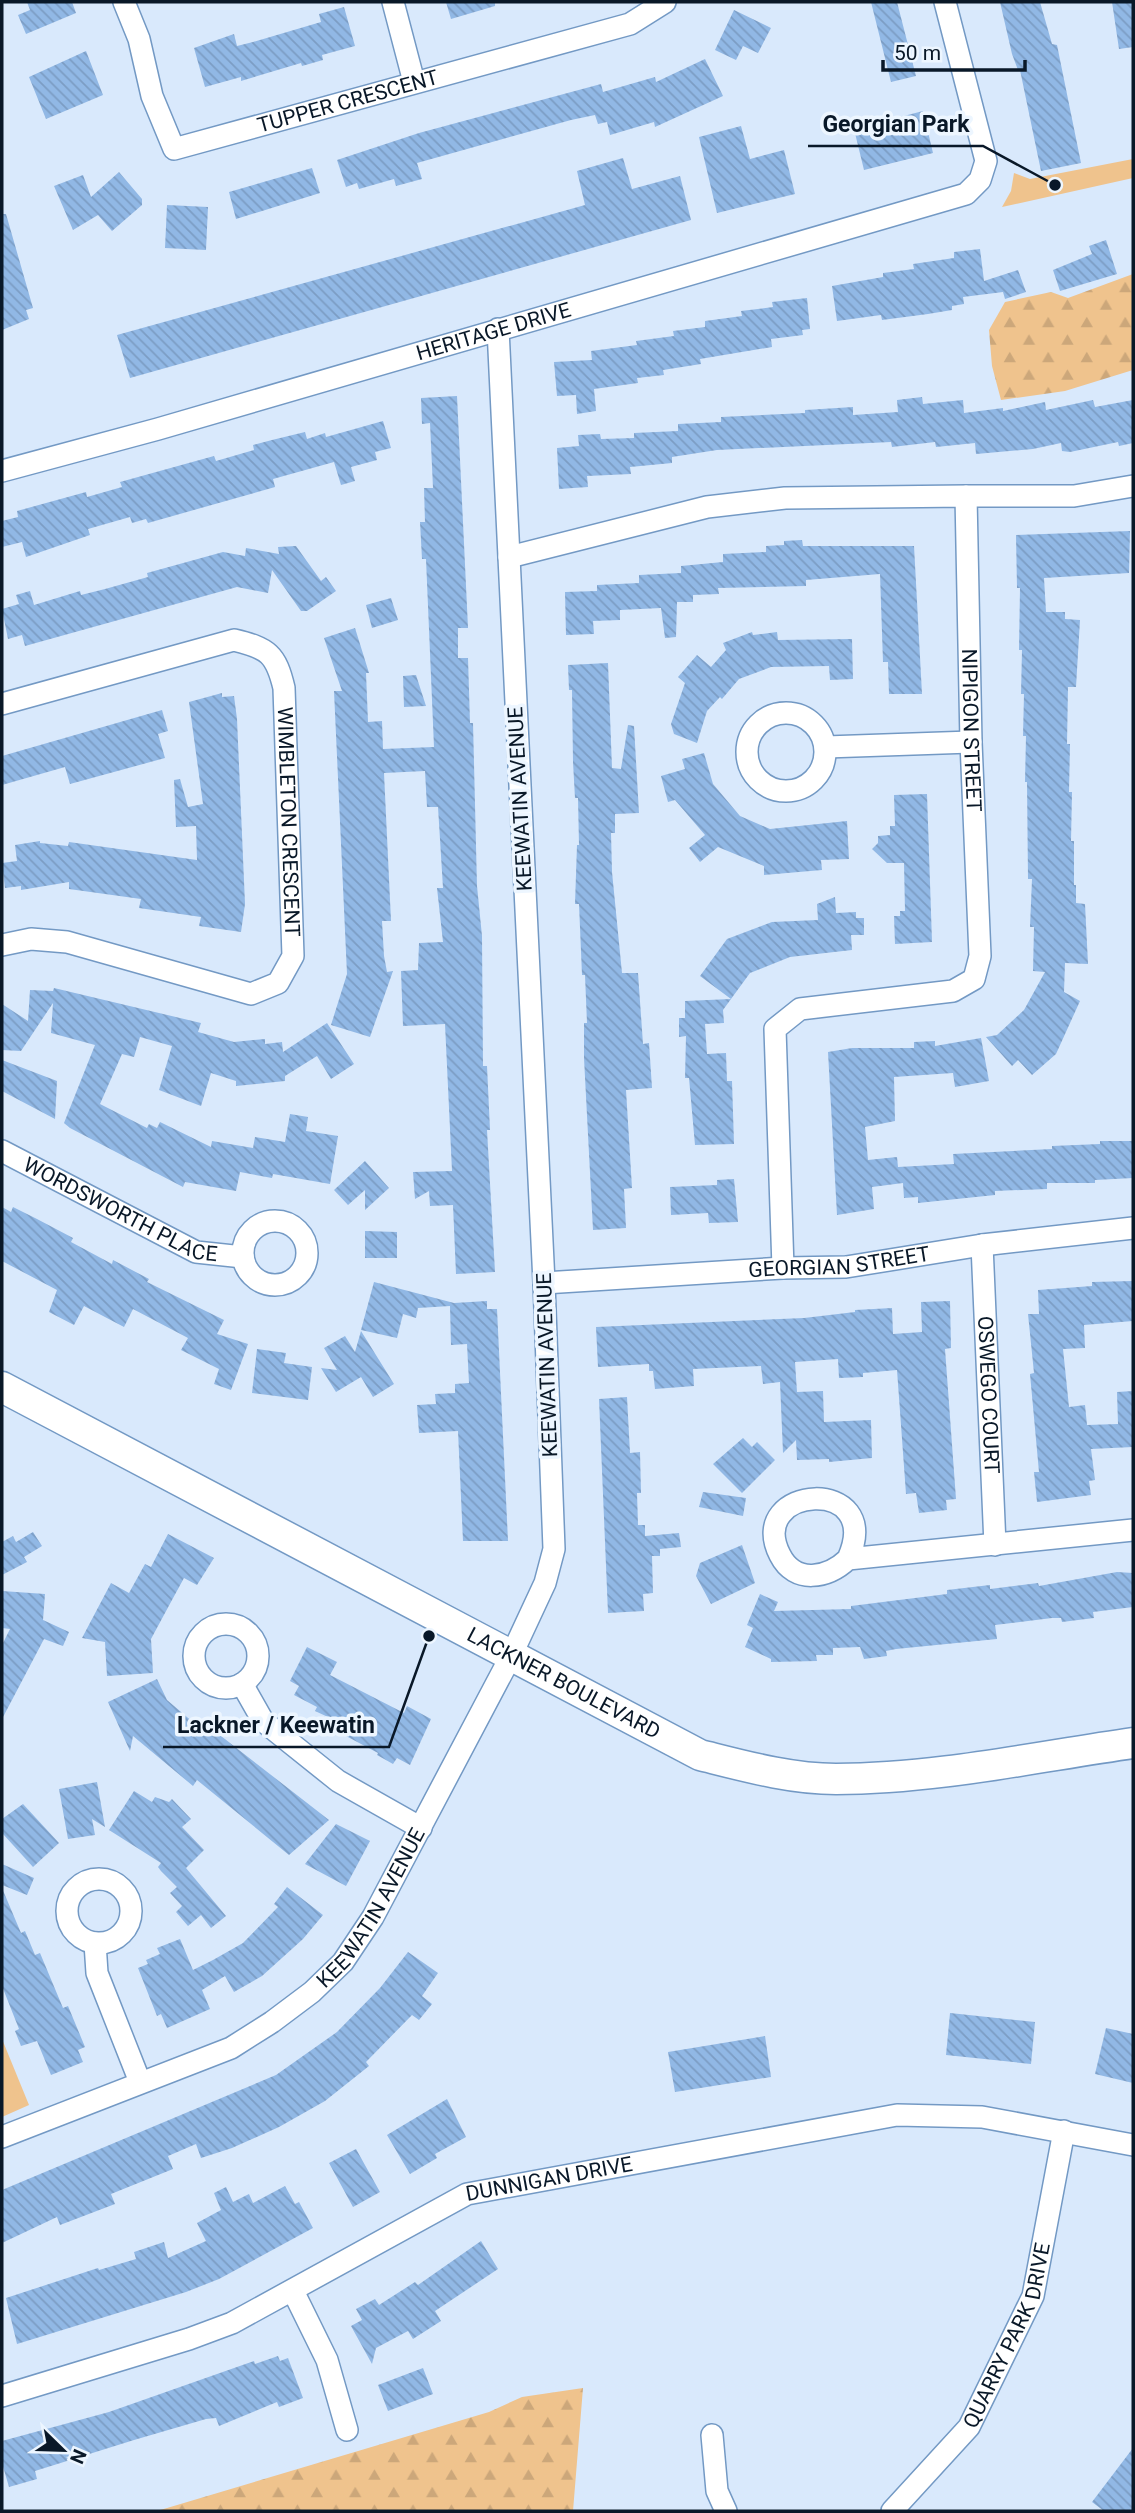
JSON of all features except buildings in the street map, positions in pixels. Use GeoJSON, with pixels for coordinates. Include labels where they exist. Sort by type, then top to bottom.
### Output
{"type":"FeatureCollection","features":[{"type":"Feature","properties":{"kind":"main road","name":"LACKNER BOULEVARD"},"geometry":{"type":"LineString","coordinates":[[2,1387],[700,1755],[767,1772],[835,1779],[934,1772],[1133,1743]]}},
{"type":"Feature","properties":{"kind":"street","name":"TUPPER CRESCENT"},"geometry":{"type":"LineString","coordinates":[[124,2],[139,39],[152,96],[174,149],[630,24],[665,2]]}},
{"type":"Feature","properties":{"kind":"street"},"geometry":{"type":"LineString","coordinates":[[393,2],[414,82]]}},
{"type":"Feature","properties":{"kind":"street","name":"HERITAGE DRIVE"},"geometry":{"type":"LineString","coordinates":[[2,471],[159,429],[966,194],[980,180],[986,161],[945,2]]}},
{"type":"Feature","properties":{"kind":"street","name":"KEEWATIN AVENUE"},"geometry":{"type":"LineString","coordinates":[[2,2137],[231,2048],[312,1992],[343,1962],[373,1917],[421,1828],[511,1656],[545,1583],[554,1549],[544,1283],[498,329]]}},
{"type":"Feature","properties":{"kind":"street"},"geometry":{"type":"LineString","coordinates":[[509,557],[707,507],[785,498],[1074,496],[1133,486]]}},
{"type":"Feature","properties":{"kind":"street","name":"NIPIGON STREET"},"geometry":{"type":"LineString","coordinates":[[783,1268],[775,1029],[800,1009],[953,991],[974,979],[980,956],[971,742],[966,496]]}},
{"type":"Feature","properties":{"kind":"street","name":"WIMBLETON CRESCENT"},"geometry":{"type":"LineString","coordinates":[[2,704],[234,640],[261,646],[278,664],[284,688],[293,957],[278,984],[251,994],[67,942],[31,939],[2,945]]}},
{"type":"Feature","properties":{"kind":"street"},"geometry":{"type":"LineString","coordinates":[[826,747],[971,742]]}},
{"type":"Feature","properties":{"kind":"street","name":"WORDSWORTH PLACE"},"geometry":{"type":"LineString","coordinates":[[2,1151],[196,1252],[243,1257]]}},
{"type":"Feature","properties":{"kind":"street","name":"GEORGIAN STREET"},"geometry":{"type":"LineString","coordinates":[[544,1283],[783,1268],[846,1267],[982,1245],[1133,1228]]}},
{"type":"Feature","properties":{"kind":"street","name":"OSWEGO COURT"},"geometry":{"type":"LineString","coordinates":[[982,1245],[995,1545]]}},
{"type":"Feature","properties":{"kind":"street"},"geometry":{"type":"LineString","coordinates":[[848,1559],[1133,1530]]}},
{"type":"Feature","properties":{"kind":"street"},"geometry":{"type":"LineString","coordinates":[[242,1684],[263,1721],[338,1782],[421,1828]]}},
{"type":"Feature","properties":{"kind":"street"},"geometry":{"type":"LineString","coordinates":[[94,1943],[97,1973],[141,2082]]}},
{"type":"Feature","properties":{"kind":"street","name":"DUNNIGAN DRIVE"},"geometry":{"type":"LineString","coordinates":[[2,2396],[189,2339],[232,2323],[467,2194],[897,2115],[982,2117],[1133,2145]]}},
{"type":"Feature","properties":{"kind":"street","name":"QUARRY PARK DRIVE"},"geometry":{"type":"LineString","coordinates":[[892,2511],[969,2427],[1033,2296],[1064,2131]]}},
{"type":"Feature","properties":{"kind":"street"},"geometry":{"type":"LineString","coordinates":[[293,2291],[327,2360],[347,2430]]}},
{"type":"Feature","properties":{"kind":"street"},"geometry":{"type":"LineString","coordinates":[[712,2435],[717,2491],[726,2511]]}},
{"type":"Feature","properties":{"kind":"green space"},"geometry":{"type":"Polygon","coordinates":[[[1133,159],[1133,178],[1002,207],[1011,191],[1014,173],[1030,179],[1133,159]]]}},
{"type":"Feature","properties":{"kind":"green space"},"geometry":{"type":"Polygon","coordinates":[[[1133,274],[1133,370],[1065,391],[1001,400],[992,366],[989,330],[1005,302],[1051,292],[1068,298],[1133,274]]]}},
{"type":"Feature","properties":{"kind":"green space"},"geometry":{"type":"Polygon","coordinates":[[[2,2039],[29,2105],[2,2117],[2,2039]]]}},
{"type":"Feature","properties":{"kind":"green space"},"geometry":{"type":"Polygon","coordinates":[[[583,2388],[573,2511],[157,2511],[489,2412],[522,2397],[583,2388]]]}},
{"type":"Feature","properties":{"kind":"place","name":"Georgian Park"},"geometry":{"type":"Point","coordinates":[1055,185]}},
{"type":"Feature","properties":{"kind":"place","name":"Lackner / Keewatin"},"geometry":{"type":"Point","coordinates":[429,1636]}}]}
